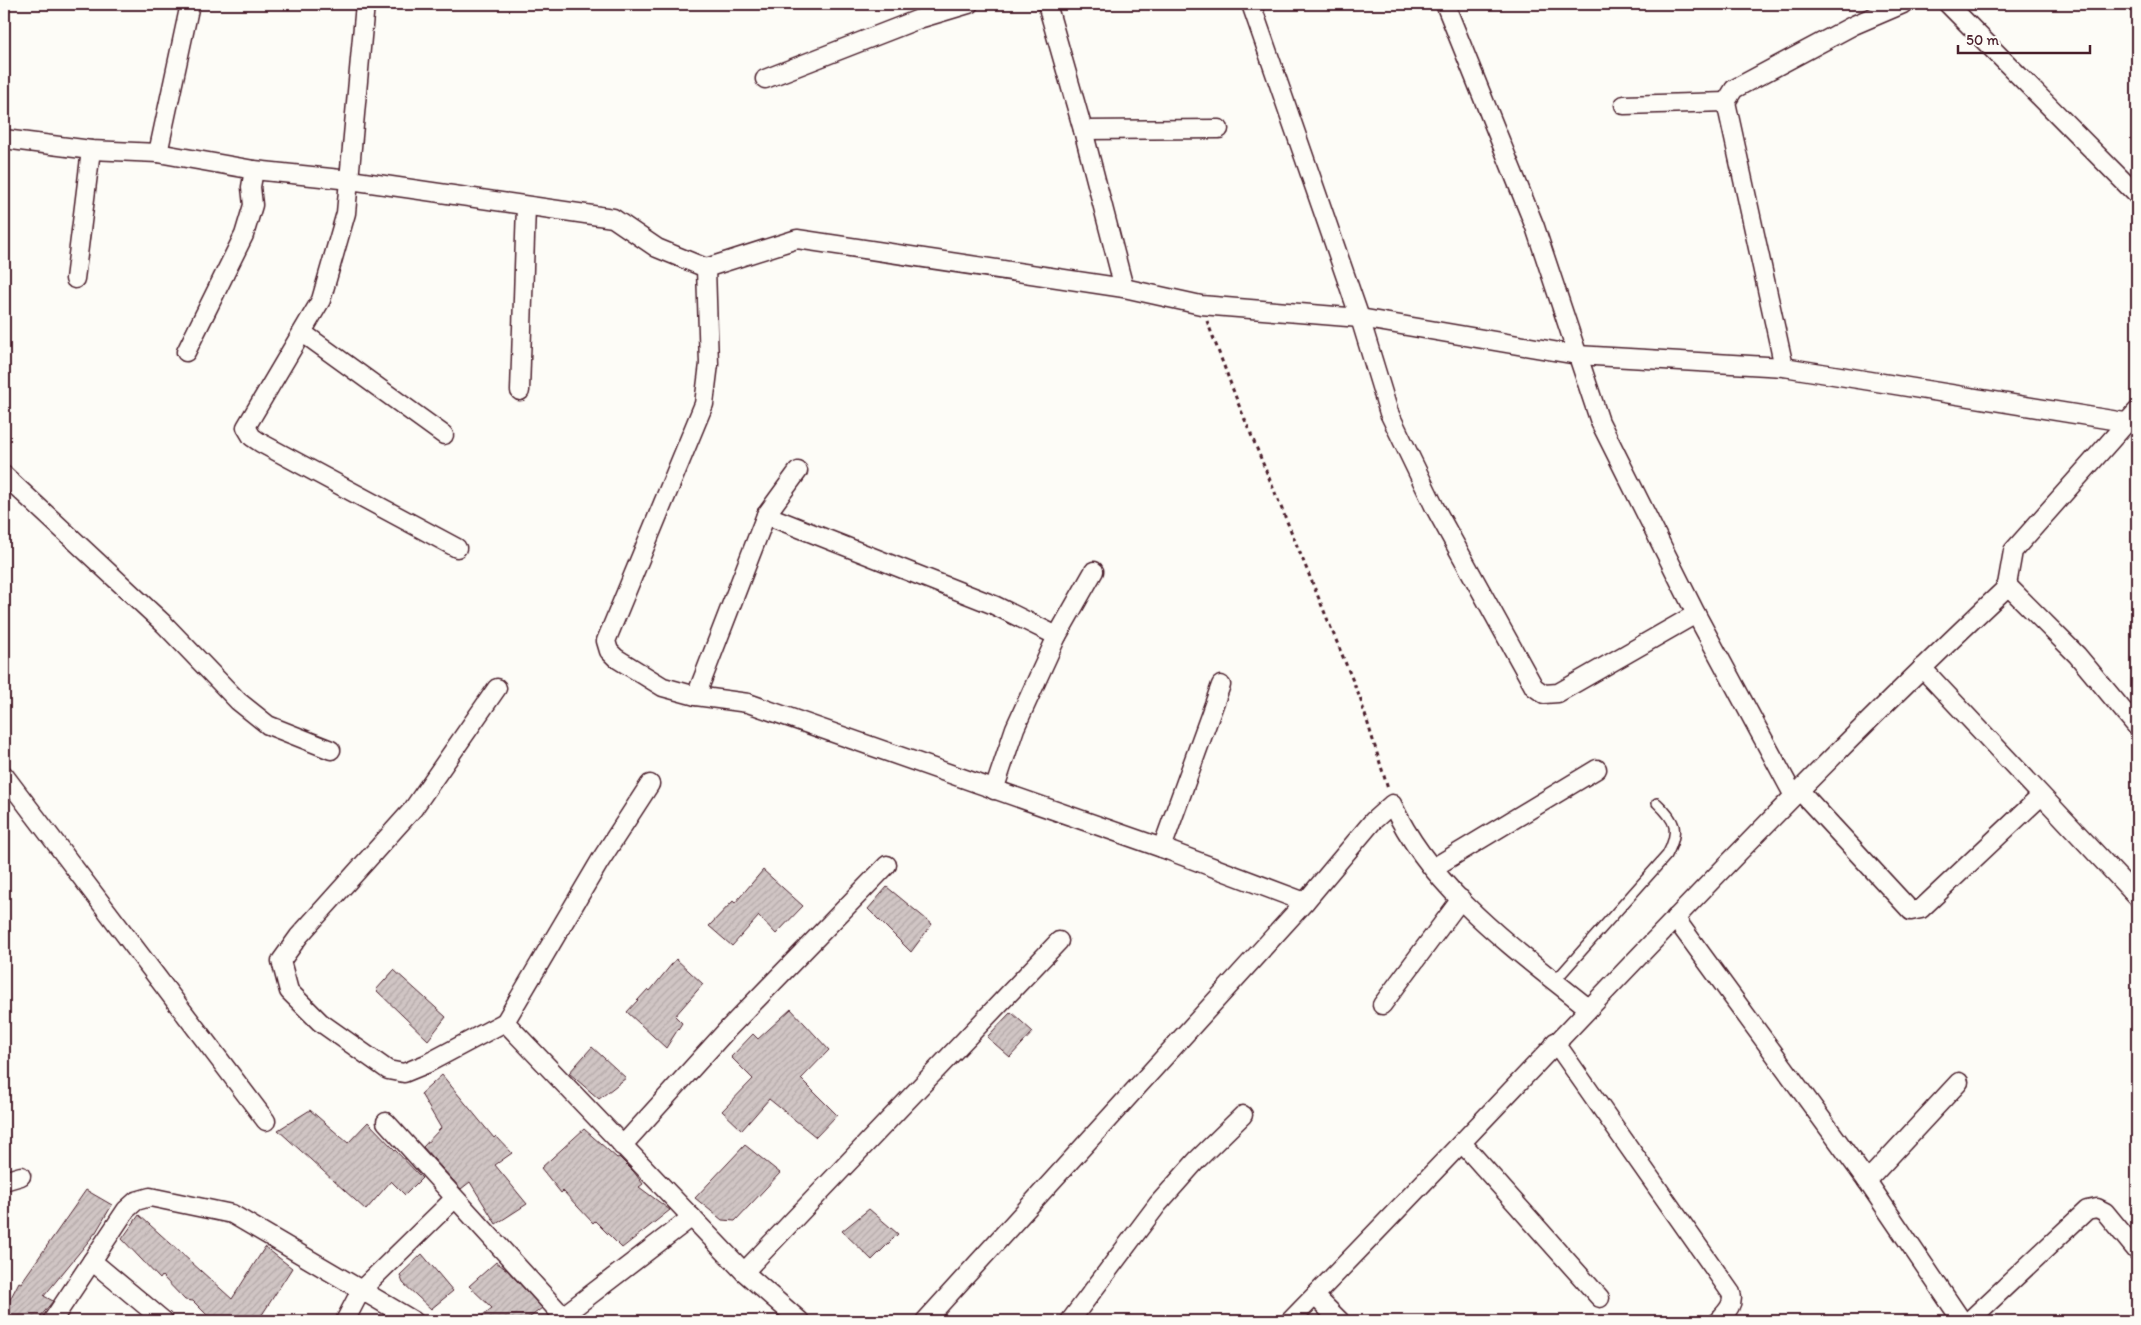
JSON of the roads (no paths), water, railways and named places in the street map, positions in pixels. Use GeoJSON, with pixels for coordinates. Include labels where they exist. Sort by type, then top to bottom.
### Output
{"type":"FeatureCollection","features":[{"type":"Feature","properties":{"kind":"street"},"geometry":{"type":"LineString","coordinates":[[158,153],[190,4]]}},
{"type":"Feature","properties":{"kind":"street"},"geometry":{"type":"LineString","coordinates":[[365,4],[346,213],[321,300],[246,427],[252,437],[457,548]]}},
{"type":"Feature","properties":{"kind":"street"},"geometry":{"type":"LineString","coordinates":[[765,79],[919,19],[969,4]]}},
{"type":"Feature","properties":{"kind":"street"},"geometry":{"type":"LineString","coordinates":[[1047,4],[1083,130],[1124,288]]}},
{"type":"Feature","properties":{"kind":"street"},"geometry":{"type":"LineString","coordinates":[[1252,4],[1360,318],[1389,413],[1435,508],[1534,687],[1544,694],[1558,693],[1696,614]]}},
{"type":"Feature","properties":{"kind":"street"},"geometry":{"type":"LineString","coordinates":[[1445,4],[1535,227],[1600,422],[1696,614],[1797,793],[1911,912],[1921,910],[2041,796]]}},
{"type":"Feature","properties":{"kind":"street"},"geometry":{"type":"LineString","coordinates":[[1784,367],[1726,102],[1734,89],[1854,25],[1903,4]]}},
{"type":"Feature","properties":{"kind":"street"},"geometry":{"type":"LineString","coordinates":[[1948,4],[2137,195]]}},
{"type":"Feature","properties":{"kind":"street"},"geometry":{"type":"LineString","coordinates":[[1624,105],[1726,102]]}},
{"type":"Feature","properties":{"kind":"street"},"geometry":{"type":"LineString","coordinates":[[1083,130],[1220,129]]}},
{"type":"Feature","properties":{"kind":"street"},"geometry":{"type":"LineString","coordinates":[[4,139],[91,150],[158,153],[254,170],[350,180],[613,218],[657,248],[706,268],[797,239],[1124,288],[1201,305],[1360,318],[1577,354],[1784,367],[2134,419]]}},
{"type":"Feature","properties":{"kind":"street"},"geometry":{"type":"LineString","coordinates":[[75,279],[91,150]]}},
{"type":"Feature","properties":{"kind":"street"},"geometry":{"type":"LineString","coordinates":[[186,352],[244,235],[253,205],[251,187],[254,170]]}},
{"type":"Feature","properties":{"kind":"street"},"geometry":{"type":"LineString","coordinates":[[520,390],[526,206]]}},
{"type":"Feature","properties":{"kind":"street"},"geometry":{"type":"LineString","coordinates":[[706,268],[709,364],[704,404],[606,641],[609,651],[616,658],[663,687],[696,696],[748,703],[1162,848],[1305,902]]}},
{"type":"Feature","properties":{"kind":"street"},"geometry":{"type":"LineString","coordinates":[[303,333],[444,435]]}},
{"type":"Feature","properties":{"kind":"street"},"geometry":{"type":"LineString","coordinates":[[1290,1321],[1462,1143],[1555,1042],[1797,793],[1922,668],[2003,591],[2007,585],[2013,551],[2134,419]]}},
{"type":"Feature","properties":{"kind":"street"},"geometry":{"type":"LineString","coordinates":[[696,696],[766,515],[798,471]]}},
{"type":"Feature","properties":{"kind":"street"},"geometry":{"type":"LineString","coordinates":[[4,475],[164,624],[238,702],[268,725],[331,750]]}},
{"type":"Feature","properties":{"kind":"street"},"geometry":{"type":"LineString","coordinates":[[766,515],[994,604],[1057,636]]}},
{"type":"Feature","properties":{"kind":"street"},"geometry":{"type":"LineString","coordinates":[[994,790],[1015,728],[1057,636],[1094,571]]}},
{"type":"Feature","properties":{"kind":"street"},"geometry":{"type":"LineString","coordinates":[[2007,585],[2077,655],[2137,727]]}},
{"type":"Feature","properties":{"kind":"street"},"geometry":{"type":"LineString","coordinates":[[1922,668],[2137,898]]}},
{"type":"Feature","properties":{"kind":"street"},"geometry":{"type":"LineString","coordinates":[[1162,848],[1221,685]]}},
{"type":"Feature","properties":{"kind":"street"},"geometry":{"type":"LineString","coordinates":[[497,688],[413,809],[299,936],[281,961],[289,991],[320,1022],[388,1070],[404,1073],[426,1064],[505,1022],[600,861],[650,784]]}},
{"type":"Feature","properties":{"kind":"street"},"geometry":{"type":"LineString","coordinates":[[1433,868],[1597,769]]}},
{"type":"Feature","properties":{"kind":"street"},"geometry":{"type":"LineString","coordinates":[[4,775],[266,1121]]}},
{"type":"Feature","properties":{"kind":"street"},"geometry":{"type":"LineString","coordinates":[[925,1321],[1305,902],[1373,821],[1392,804],[1416,849],[1461,899],[1490,928],[1588,1008]]}},
{"type":"Feature","properties":{"kind":"street"},"geometry":{"type":"LineString","coordinates":[[622,1146],[727,1030],[886,865]]}},
{"type":"Feature","properties":{"kind":"street"},"geometry":{"type":"LineString","coordinates":[[1382,1006],[1461,899]]}},
{"type":"Feature","properties":{"kind":"street"},"geometry":{"type":"LineString","coordinates":[[1675,918],[1866,1181],[1962,1321]]}},
{"type":"Feature","properties":{"kind":"street"},"geometry":{"type":"LineString","coordinates":[[744,1272],[1059,941]]}},
{"type":"Feature","properties":{"kind":"street"},"geometry":{"type":"LineString","coordinates":[[505,1022],[744,1272],[800,1321]]}},
{"type":"Feature","properties":{"kind":"street"},"geometry":{"type":"LineString","coordinates":[[1555,1042],[1731,1293],[1733,1299],[1730,1307],[1718,1321]]}},
{"type":"Feature","properties":{"kind":"street"},"geometry":{"type":"LineString","coordinates":[[1866,1181],[1959,1082]]}},
{"type":"Feature","properties":{"kind":"street"},"geometry":{"type":"LineString","coordinates":[[1070,1321],[1158,1204],[1197,1160],[1243,1116]]}},
{"type":"Feature","properties":{"kind":"street"},"geometry":{"type":"LineString","coordinates":[[386,1122],[454,1199],[560,1313],[568,1312],[692,1218]]}},
{"type":"Feature","properties":{"kind":"street"},"geometry":{"type":"LineString","coordinates":[[1462,1143],[1600,1298]]}},
{"type":"Feature","properties":{"kind":"street"},"geometry":{"type":"LineString","coordinates":[[4,1181],[21,1176]]}},
{"type":"Feature","properties":{"kind":"street"},"geometry":{"type":"LineString","coordinates":[[52,1321],[126,1210],[136,1201],[150,1197],[232,1214],[414,1321]]}},
{"type":"Feature","properties":{"kind":"street"},"geometry":{"type":"LineString","coordinates":[[345,1321],[361,1290],[454,1199]]}},
{"type":"Feature","properties":{"kind":"street"},"geometry":{"type":"LineString","coordinates":[[1970,1321],[2087,1210],[2097,1208],[2105,1212],[2137,1251]]}},
{"type":"Feature","properties":{"kind":"street"},"geometry":{"type":"LineString","coordinates":[[92,1261],[164,1321]]}},
{"type":"Feature","properties":{"kind":"street"},"geometry":{"type":"LineString","coordinates":[[1315,1296],[1340,1321]]}},
{"type":"Feature","properties":{"kind":"lane"},"geometry":{"type":"LineString","coordinates":[[1555,981],[1667,855],[1674,842],[1676,830],[1673,818],[1657,803]]}}]}
